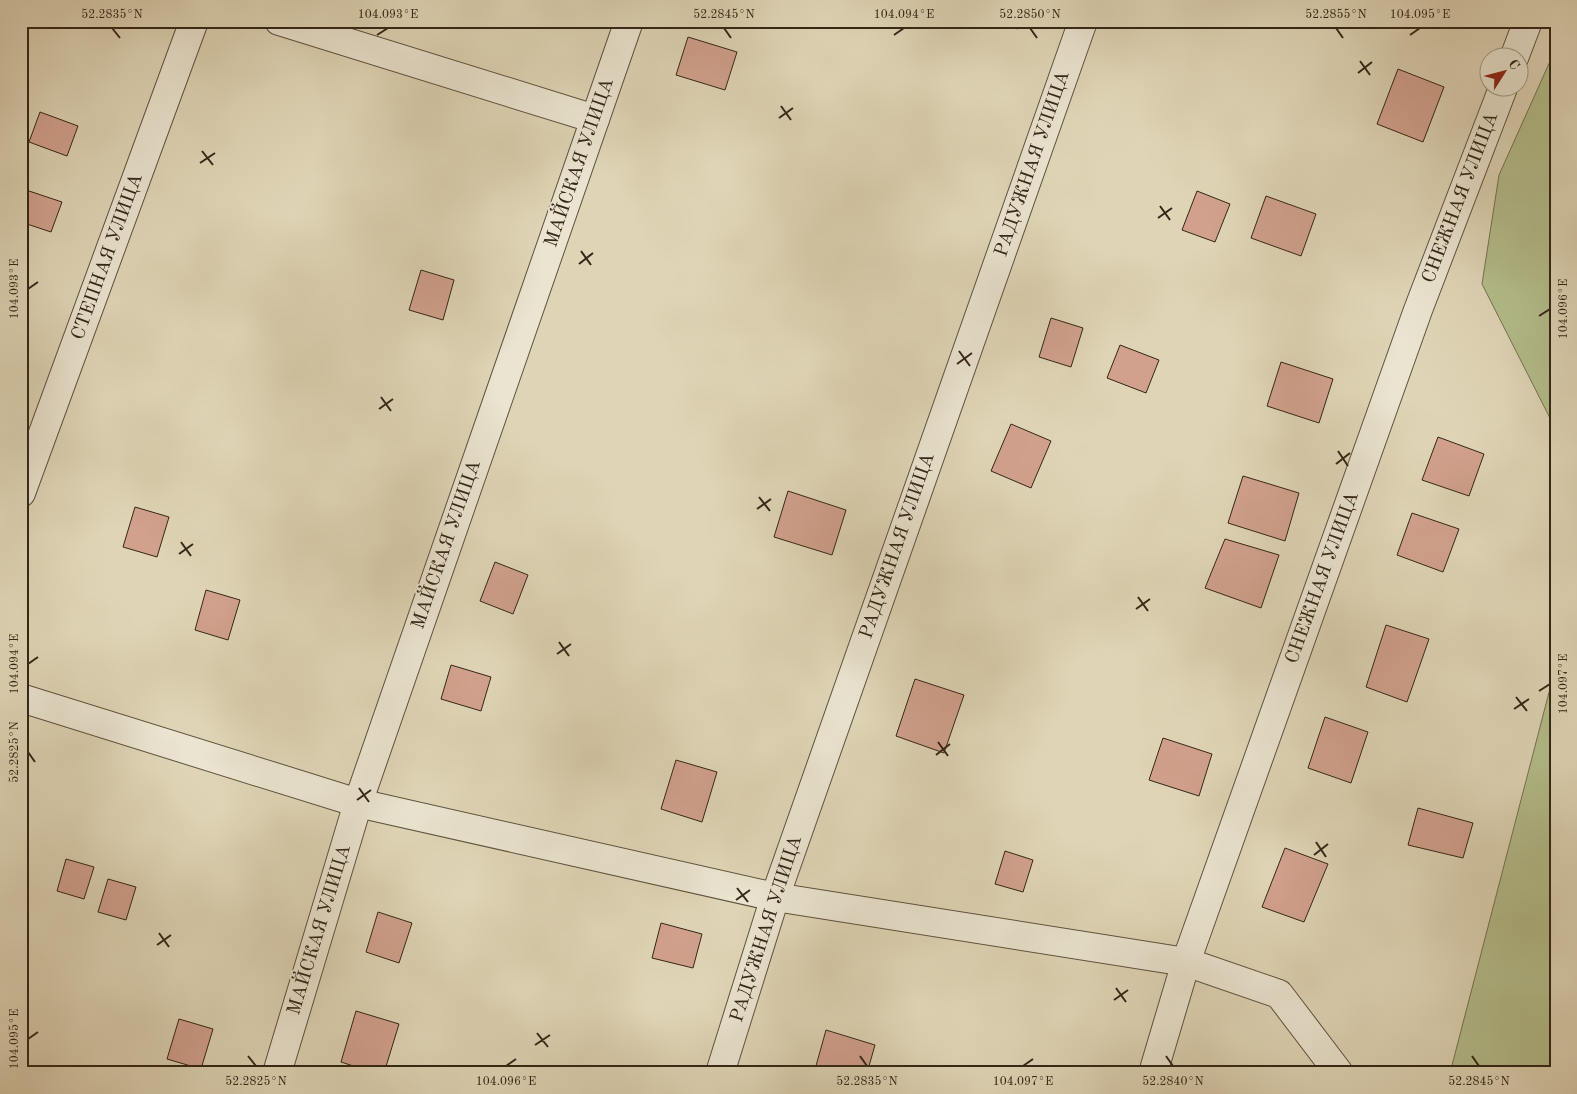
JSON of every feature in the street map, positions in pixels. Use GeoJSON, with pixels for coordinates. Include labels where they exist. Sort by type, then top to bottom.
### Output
{"type":"FeatureCollection","features":[{"type":"Feature","properties":{"kind":"street","name":"СТЕПНАЯ УЛИЦА"},"geometry":{"type":"LineString","coordinates":[[21,492],[194,21]]}},
{"type":"Feature","properties":{"kind":"street"},"geometry":{"type":"LineString","coordinates":[[279,21],[595,119]]}},
{"type":"Feature","properties":{"kind":"street","name":"МАЙСКАЯ УЛИЦА"},"geometry":{"type":"LineString","coordinates":[[277,1073],[358,803],[629,21]]}},
{"type":"Feature","properties":{"kind":"street","name":"РАДУЖНАЯ УЛИЦА"},"geometry":{"type":"LineString","coordinates":[[720,1073],[775,897],[1083,21]]}},
{"type":"Feature","properties":{"kind":"street"},"geometry":{"type":"LineString","coordinates":[[1518,48],[1528,21]]}},
{"type":"Feature","properties":{"kind":"street","name":"СНЕЖНАЯ УЛИЦА"},"geometry":{"type":"LineString","coordinates":[[1153,1073],[1186,962],[1418,310],[1499,98]]}},
{"type":"Feature","properties":{"kind":"street"},"geometry":{"type":"LineString","coordinates":[[21,698],[358,803],[775,897],[1186,962],[1280,994],[1339,1073]]}},
{"type":"Feature","properties":{"kind":"green space"},"geometry":{"type":"Polygon","coordinates":[[[1556,48],[1556,430],[1482,284],[1499,175],[1556,48]]]}},
{"type":"Feature","properties":{"kind":"green space"},"geometry":{"type":"Polygon","coordinates":[[[1556,561],[1556,1073],[1450,1073],[1553,677],[1556,561]]]}},
{"type":"Feature","properties":{"kind":"building"},"geometry":{"type":"Polygon","coordinates":[[[547,21],[569,21],[567,27],[547,21]]]}},
{"type":"Feature","properties":{"kind":"building"},"geometry":{"type":"Polygon","coordinates":[[[993,21],[1021,21],[1018,29],[993,21]]]}},
{"type":"Feature","properties":{"kind":"building"},"geometry":{"type":"Polygon","coordinates":[[[688,37],[737,52],[725,90],[676,75],[688,37]]]}},
{"type":"Feature","properties":{"kind":"building"},"geometry":{"type":"Polygon","coordinates":[[[1398,69],[1444,87],[1423,142],[1377,124],[1398,69]]]}},
{"type":"Feature","properties":{"kind":"building"},"geometry":{"type":"Polygon","coordinates":[[[40,112],[78,126],[67,156],[29,142],[40,112]]]}},
{"type":"Feature","properties":{"kind":"building"},"geometry":{"type":"Polygon","coordinates":[[[23,189],[62,202],[51,232],[21,222],[23,189]]]}},
{"type":"Feature","properties":{"kind":"building"},"geometry":{"type":"Polygon","coordinates":[[[1197,191],[1230,204],[1215,242],[1182,230],[1197,191]]]}},
{"type":"Feature","properties":{"kind":"building"},"geometry":{"type":"Polygon","coordinates":[[[1266,196],[1316,214],[1301,256],[1251,238],[1266,196]]]}},
{"type":"Feature","properties":{"kind":"building"},"geometry":{"type":"Polygon","coordinates":[[[421,270],[454,280],[443,320],[409,310],[421,270]]]}},
{"type":"Feature","properties":{"kind":"building"},"geometry":{"type":"Polygon","coordinates":[[[1051,318],[1083,328],[1071,367],[1039,357],[1051,318]]]}},
{"type":"Feature","properties":{"kind":"building"},"geometry":{"type":"Polygon","coordinates":[[[1120,345],[1159,360],[1146,393],[1107,378],[1120,345]]]}},
{"type":"Feature","properties":{"kind":"building"},"geometry":{"type":"Polygon","coordinates":[[[1281,362],[1333,379],[1319,423],[1267,406],[1281,362]]]}},
{"type":"Feature","properties":{"kind":"building"},"geometry":{"type":"Polygon","coordinates":[[[1011,424],[1051,441],[1031,488],[991,471],[1011,424]]]}},
{"type":"Feature","properties":{"kind":"building"},"geometry":{"type":"Polygon","coordinates":[[[1438,437],[1484,454],[1469,496],[1422,480],[1438,437]]]}},
{"type":"Feature","properties":{"kind":"building"},"geometry":{"type":"Polygon","coordinates":[[[1243,476],[1299,493],[1285,541],[1228,523],[1243,476]]]}},
{"type":"Feature","properties":{"kind":"building"},"geometry":{"type":"Polygon","coordinates":[[[788,491],[846,510],[832,555],[774,537],[788,491]]]}},
{"type":"Feature","properties":{"kind":"building"},"geometry":{"type":"Polygon","coordinates":[[[135,507],[169,517],[157,557],[123,547],[135,507]]]}},
{"type":"Feature","properties":{"kind":"building"},"geometry":{"type":"Polygon","coordinates":[[[1412,513],[1459,529],[1443,572],[1397,555],[1412,513]]]}},
{"type":"Feature","properties":{"kind":"building"},"geometry":{"type":"Polygon","coordinates":[[[1225,539],[1279,555],[1261,608],[1205,588],[1225,539]]]}},
{"type":"Feature","properties":{"kind":"building"},"geometry":{"type":"Polygon","coordinates":[[[495,562],[528,575],[513,614],[480,601],[495,562]]]}},
{"type":"Feature","properties":{"kind":"building"},"geometry":{"type":"Polygon","coordinates":[[[206,590],[240,600],[228,640],[195,630],[206,590]]]}},
{"type":"Feature","properties":{"kind":"building"},"geometry":{"type":"Polygon","coordinates":[[[1386,625],[1429,639],[1407,702],[1366,687],[1386,625]]]}},
{"type":"Feature","properties":{"kind":"building"},"geometry":{"type":"Polygon","coordinates":[[[451,665],[491,677],[481,711],[441,699],[451,665]]]}},
{"type":"Feature","properties":{"kind":"building"},"geometry":{"type":"Polygon","coordinates":[[[915,679],[964,695],[944,753],[896,736],[915,679]]]}},
{"type":"Feature","properties":{"kind":"building"},"geometry":{"type":"Polygon","coordinates":[[[1325,717],[1368,732],[1351,783],[1308,768],[1325,717]]]}},
{"type":"Feature","properties":{"kind":"building"},"geometry":{"type":"Polygon","coordinates":[[[1163,738],[1212,754],[1199,796],[1149,780],[1163,738]]]}},
{"type":"Feature","properties":{"kind":"building"},"geometry":{"type":"Polygon","coordinates":[[[676,760],[717,772],[702,822],[661,809],[676,760]]]}},
{"type":"Feature","properties":{"kind":"building"},"geometry":{"type":"Polygon","coordinates":[[[1418,808],[1473,823],[1463,858],[1408,845],[1418,808]]]}},
{"type":"Feature","properties":{"kind":"building"},"geometry":{"type":"Polygon","coordinates":[[[1285,848],[1328,864],[1304,922],[1262,907],[1285,848]]]}},
{"type":"Feature","properties":{"kind":"building"},"geometry":{"type":"Polygon","coordinates":[[[1005,851],[1033,860],[1023,892],[995,884],[1005,851]]]}},
{"type":"Feature","properties":{"kind":"building"},"geometry":{"type":"Polygon","coordinates":[[[66,859],[94,867],[84,899],[57,891],[66,859]]]}},
{"type":"Feature","properties":{"kind":"building"},"geometry":{"type":"Polygon","coordinates":[[[108,879],[136,887],[126,920],[98,912],[108,879]]]}},
{"type":"Feature","properties":{"kind":"building"},"geometry":{"type":"Polygon","coordinates":[[[378,912],[412,923],[399,963],[366,952],[378,912]]]}},
{"type":"Feature","properties":{"kind":"building"},"geometry":{"type":"Polygon","coordinates":[[[661,923],[702,934],[693,968],[652,958],[661,923]]]}},
{"type":"Feature","properties":{"kind":"building"},"geometry":{"type":"Polygon","coordinates":[[[356,1011],[399,1024],[384,1073],[375,1073],[341,1062],[356,1011]]]}},
{"type":"Feature","properties":{"kind":"building"},"geometry":{"type":"Polygon","coordinates":[[[179,1019],[213,1029],[201,1069],[167,1059],[179,1019]]]}},
{"type":"Feature","properties":{"kind":"building"},"geometry":{"type":"Polygon","coordinates":[[[826,1030],[875,1045],[867,1073],[814,1073],[826,1030]]]}}]}
